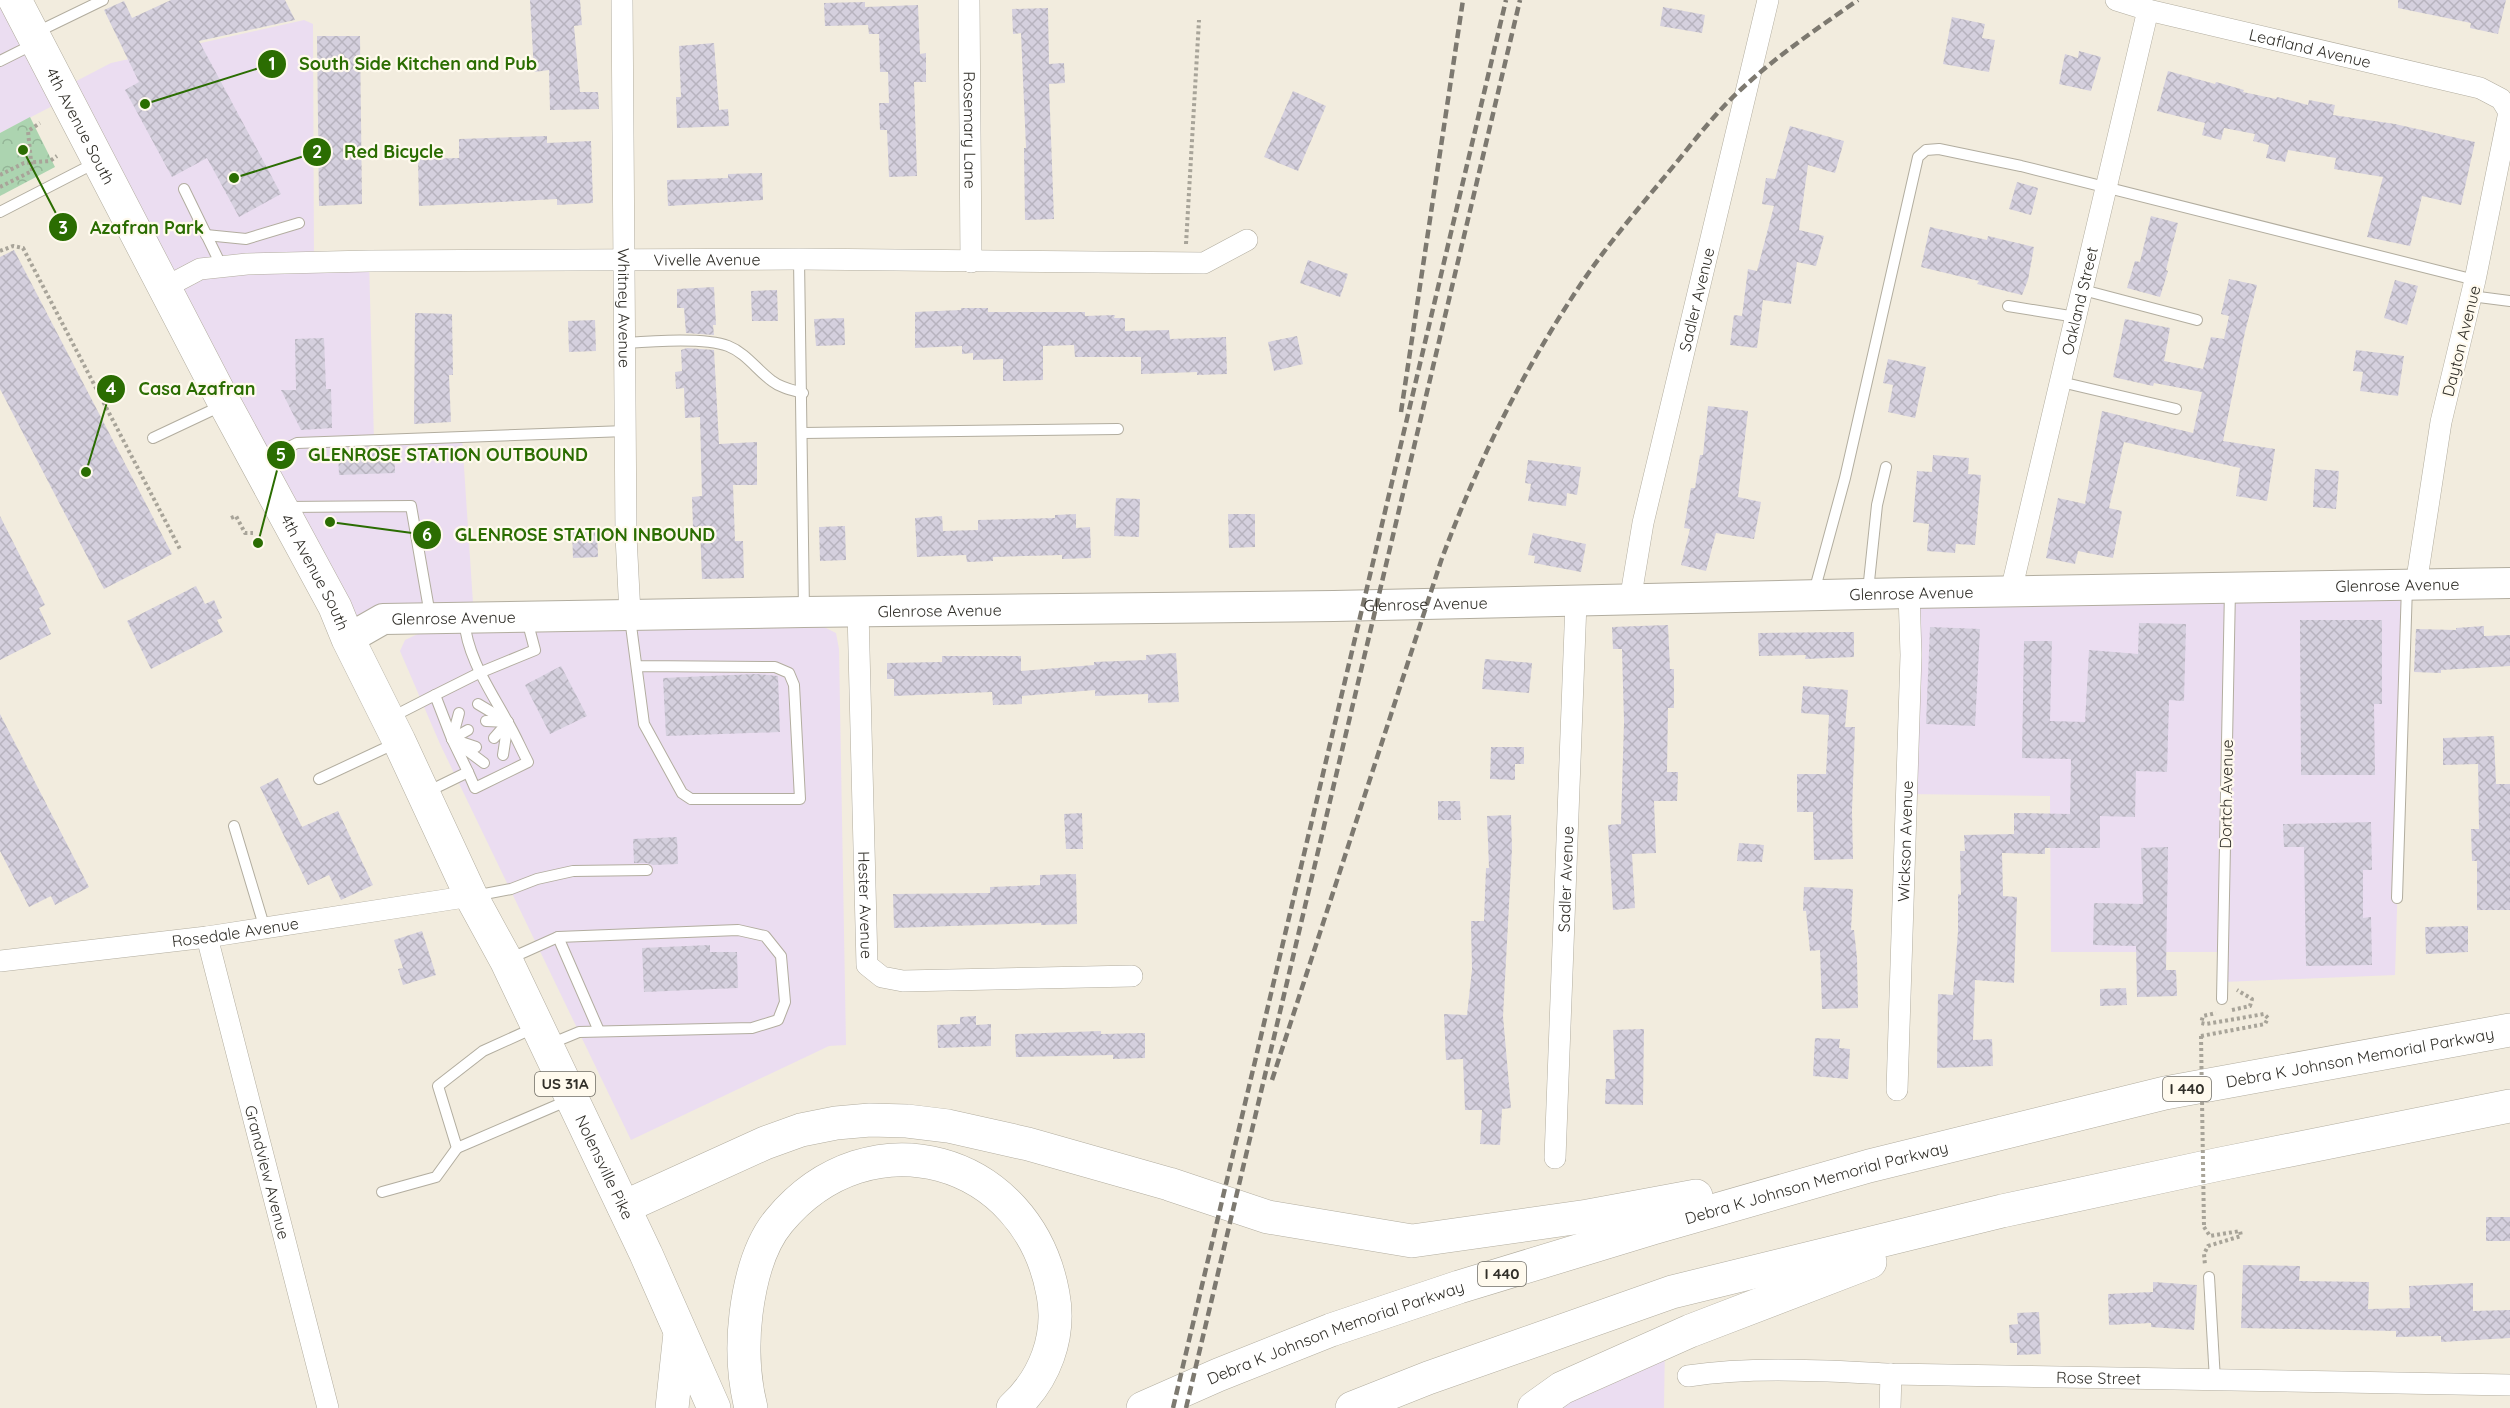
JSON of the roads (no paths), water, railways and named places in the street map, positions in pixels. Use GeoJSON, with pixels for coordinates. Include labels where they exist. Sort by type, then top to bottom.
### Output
{"type":"FeatureCollection","features":[{"type":"Feature","properties":{"kind":"main road","name":"4th Avenue South"},"geometry":{"type":"LineString","coordinates":[[15,0],[225,405],[335,607],[348,639],[394,730],[471,896]]}},
{"type":"Feature","properties":{"kind":"main road","name":"Nolensville Pike"},"geometry":{"type":"LineString","coordinates":[[471,896],[506,960],[624,1207],[714,1408]]}},
{"type":"Feature","properties":{"kind":"main road","name":"Debra K Johnson Memorial Parkway"},"geometry":{"type":"LineString","coordinates":[[1143,1408],[1218,1375],[1331,1330],[1384,1312],[1653,1228],[1869,1166],[2165,1093],[2510,1030]]}},
{"type":"Feature","properties":{"kind":"main road"},"geometry":{"type":"LineString","coordinates":[[1353,1408],[1428,1378],[1672,1292],[2002,1211],[2220,1164],[2510,1107]]}},
{"type":"Feature","properties":{"kind":"main road"},"geometry":{"type":"LineString","coordinates":[[624,1207],[765,1143],[813,1128],[870,1120],[907,1121],[959,1129],[1028,1144],[1268,1217],[1412,1241],[1588,1216],[1869,1166]]}},
{"type":"Feature","properties":{"kind":"main road"},"geometry":{"type":"LineString","coordinates":[[751,1408],[745,1382],[743,1345],[749,1292],[762,1250],[778,1222],[800,1199],[830,1179],[867,1163],[901,1159],[938,1164],[971,1176],[997,1192],[1022,1218],[1039,1244],[1049,1272],[1055,1306],[1054,1337],[1043,1368],[1024,1398],[1013,1408]]}},
{"type":"Feature","properties":{"kind":"main road"},"geometry":{"type":"LineString","coordinates":[[1534,1408],[1562,1388],[1690,1331],[2002,1211]]}},
{"type":"Feature","properties":{"kind":"main road"},"geometry":{"type":"LineString","coordinates":[[672,1408],[680,1333]]}},
{"type":"Feature","properties":{"kind":"street","name":"Whitney Avenue"},"geometry":{"type":"LineString","coordinates":[[622,0],[630,615]]}},
{"type":"Feature","properties":{"kind":"street","name":"Rosemary Lane"},"geometry":{"type":"LineString","coordinates":[[969,0],[971,262]]}},
{"type":"Feature","properties":{"kind":"street","name":"Sadler Avenue"},"geometry":{"type":"LineString","coordinates":[[1630,601],[1643,523],[1768,0]]}},
{"type":"Feature","properties":{"kind":"street","name":"Leafland Avenue"},"geometry":{"type":"LineString","coordinates":[[2116,0],[2148,10],[2480,88],[2501,99]]}},
{"type":"Feature","properties":{"kind":"street","name":"Oakland Street"},"geometry":{"type":"LineString","coordinates":[[2011,591],[2148,10]]}},
{"type":"Feature","properties":{"kind":"street","name":"Dayton Avenue"},"geometry":{"type":"LineString","coordinates":[[2411,585],[2441,422],[2473,288],[2510,112],[2501,99]]}},
{"type":"Feature","properties":{"kind":"street","name":"Vivelle Avenue"},"geometry":{"type":"LineString","coordinates":[[164,288],[200,269],[358,261],[799,259],[1204,263],[1247,240]]}},
{"type":"Feature","properties":{"kind":"street","name":"Glenrose Avenue"},"geometry":{"type":"LineString","coordinates":[[348,639],[382,619],[1576,602],[1909,593],[2510,583]]}},
{"type":"Feature","properties":{"kind":"street","name":"Wickson Avenue"},"geometry":{"type":"LineString","coordinates":[[1897,1090],[1911,655],[1909,593]]}},
{"type":"Feature","properties":{"kind":"street","name":"Sadler Avenue"},"geometry":{"type":"LineString","coordinates":[[1555,1158],[1576,602]]}},
{"type":"Feature","properties":{"kind":"street","name":"Hester Avenue"},"geometry":{"type":"LineString","coordinates":[[858,611],[867,965],[882,977],[903,981],[1132,976]]}},
{"type":"Feature","properties":{"kind":"street","name":"Rosedale Avenue"},"geometry":{"type":"LineString","coordinates":[[0,961],[265,929],[471,896]]}},
{"type":"Feature","properties":{"kind":"street","name":"Grandview Avenue"},"geometry":{"type":"LineString","coordinates":[[207,937],[328,1408]]}},
{"type":"Feature","properties":{"kind":"street","name":"Rose Street"},"geometry":{"type":"LineString","coordinates":[[1688,1376],[1731,1371],[1811,1371],[2510,1385]]}},
{"type":"Feature","properties":{"kind":"street"},"geometry":{"type":"LineString","coordinates":[[1890,1408],[1891,1374]]}},
{"type":"Feature","properties":{"kind":"lane"},"geometry":{"type":"LineString","coordinates":[[0,61],[103,0]]}},
{"type":"Feature","properties":{"kind":"lane"},"geometry":{"type":"LineString","coordinates":[[1813,596],[1845,478],[1918,157],[1926,150],[1939,149],[2106,187],[2473,288],[2510,301]]}},
{"type":"Feature","properties":{"kind":"lane"},"geometry":{"type":"LineString","coordinates":[[0,212],[98,161]]}},
{"type":"Feature","properties":{"kind":"lane"},"geometry":{"type":"LineString","coordinates":[[184,189],[222,267]]}},
{"type":"Feature","properties":{"kind":"lane"},"geometry":{"type":"LineString","coordinates":[[207,235],[246,238],[300,223]]}},
{"type":"Feature","properties":{"kind":"lane"},"geometry":{"type":"LineString","coordinates":[[799,259],[803,393],[804,612]]}},
{"type":"Feature","properties":{"kind":"lane"},"geometry":{"type":"LineString","coordinates":[[2083,290],[2197,320]]}},
{"type":"Feature","properties":{"kind":"lane"},"geometry":{"type":"LineString","coordinates":[[2008,306],[2076,317]]}},
{"type":"Feature","properties":{"kind":"lane"},"geometry":{"type":"LineString","coordinates":[[626,343],[659,341],[729,346],[771,381],[803,393]]}},
{"type":"Feature","properties":{"kind":"lane"},"geometry":{"type":"LineString","coordinates":[[2061,382],[2176,409]]}},
{"type":"Feature","properties":{"kind":"lane"},"geometry":{"type":"LineString","coordinates":[[153,438],[225,405]]}},
{"type":"Feature","properties":{"kind":"lane"},"geometry":{"type":"LineString","coordinates":[[803,433],[1118,429]]}},
{"type":"Feature","properties":{"kind":"lane"},"geometry":{"type":"LineString","coordinates":[[257,463],[297,443],[626,431]]}},
{"type":"Feature","properties":{"kind":"lane"},"geometry":{"type":"LineString","coordinates":[[1868,594],[1878,505],[1886,467]]}},
{"type":"Feature","properties":{"kind":"lane"},"geometry":{"type":"LineString","coordinates":[[281,507],[411,506],[431,618]]}},
{"type":"Feature","properties":{"kind":"lane"},"geometry":{"type":"LineString","coordinates":[[2397,898],[2411,585]]}},
{"type":"Feature","properties":{"kind":"lane","name":"Dortch Avenue"},"geometry":{"type":"LineString","coordinates":[[2222,999],[2230,589]]}},
{"type":"Feature","properties":{"kind":"lane"},"geometry":{"type":"LineString","coordinates":[[630,615],[644,724],[682,793],[691,799],[800,799],[794,684],[789,673],[775,667],[637,666]]}},
{"type":"Feature","properties":{"kind":"lane"},"geometry":{"type":"LineString","coordinates":[[319,779],[394,730],[435,695],[479,673],[535,650],[526,616]]}},
{"type":"Feature","properties":{"kind":"lane"},"geometry":{"type":"LineString","coordinates":[[435,695],[452,740],[476,788],[528,762],[479,673],[465,634],[464,618]]}},
{"type":"Feature","properties":{"kind":"lane"},"geometry":{"type":"LineString","coordinates":[[478,704],[508,722]]}},
{"type":"Feature","properties":{"kind":"lane"},"geometry":{"type":"LineString","coordinates":[[452,740],[459,712]]}},
{"type":"Feature","properties":{"kind":"lane"},"geometry":{"type":"LineString","coordinates":[[486,721],[508,722]]}},
{"type":"Feature","properties":{"kind":"lane"},"geometry":{"type":"LineString","coordinates":[[494,738],[508,722]]}},
{"type":"Feature","properties":{"kind":"lane"},"geometry":{"type":"LineString","coordinates":[[503,755],[508,722]]}},
{"type":"Feature","properties":{"kind":"lane"},"geometry":{"type":"LineString","coordinates":[[452,740],[468,730]]}},
{"type":"Feature","properties":{"kind":"lane"},"geometry":{"type":"LineString","coordinates":[[452,740],[476,747]]}},
{"type":"Feature","properties":{"kind":"lane"},"geometry":{"type":"LineString","coordinates":[[452,740],[484,763]]}},
{"type":"Feature","properties":{"kind":"lane"},"geometry":{"type":"LineString","coordinates":[[424,793],[468,772]]}},
{"type":"Feature","properties":{"kind":"lane"},"geometry":{"type":"LineString","coordinates":[[234,826],[265,929]]}},
{"type":"Feature","properties":{"kind":"lane"},"geometry":{"type":"LineString","coordinates":[[471,896],[511,889],[537,879],[573,872],[647,870]]}},
{"type":"Feature","properties":{"kind":"lane"},"geometry":{"type":"LineString","coordinates":[[458,1148],[438,1086],[483,1051],[542,1036],[579,1032],[752,1028],[778,1020],[785,1002],[782,956],[765,936],[738,930],[558,937],[506,960]]}},
{"type":"Feature","properties":{"kind":"lane"},"geometry":{"type":"LineString","coordinates":[[558,937],[599,1031]]}},
{"type":"Feature","properties":{"kind":"lane"},"geometry":{"type":"LineString","coordinates":[[382,1192],[436,1177],[458,1148],[572,1099]]}},
{"type":"Feature","properties":{"kind":"lane"},"geometry":{"type":"LineString","coordinates":[[2209,1277],[2215,1380]]}},
{"type":"Feature","properties":{"kind":"railway"},"geometry":{"type":"LineString","coordinates":[[1401,412],[1463,0]]}},
{"type":"Feature","properties":{"kind":"railway"},"geometry":{"type":"LineString","coordinates":[[1173,1408],[1506,0]]}},
{"type":"Feature","properties":{"kind":"railway"},"geometry":{"type":"LineString","coordinates":[[1186,1408],[1520,0]]}},
{"type":"Feature","properties":{"kind":"railway"},"geometry":{"type":"LineString","coordinates":[[1272,1080],[1441,561],[1470,488],[1503,417],[1561,314],[1593,267],[1711,121],[1741,89],[1773,62],[1858,0]]}},
{"type":"Feature","properties":{"kind":"place","name":"South Side Kitchen and Pub"},"geometry":{"type":"Point","coordinates":[145,104]}},
{"type":"Feature","properties":{"kind":"place","name":"Azafran Park"},"geometry":{"type":"Point","coordinates":[23,150]}},
{"type":"Feature","properties":{"kind":"place","name":"Red Bicycle"},"geometry":{"type":"Point","coordinates":[234,178]}},
{"type":"Feature","properties":{"kind":"place","name":"Casa Azafran"},"geometry":{"type":"Point","coordinates":[86,472]}},
{"type":"Feature","properties":{"kind":"place","name":"GLENROSE STATION INBOUND"},"geometry":{"type":"Point","coordinates":[330,522]}},
{"type":"Feature","properties":{"kind":"place","name":"GLENROSE STATION OUTBOUND"},"geometry":{"type":"Point","coordinates":[258,543]}}]}
